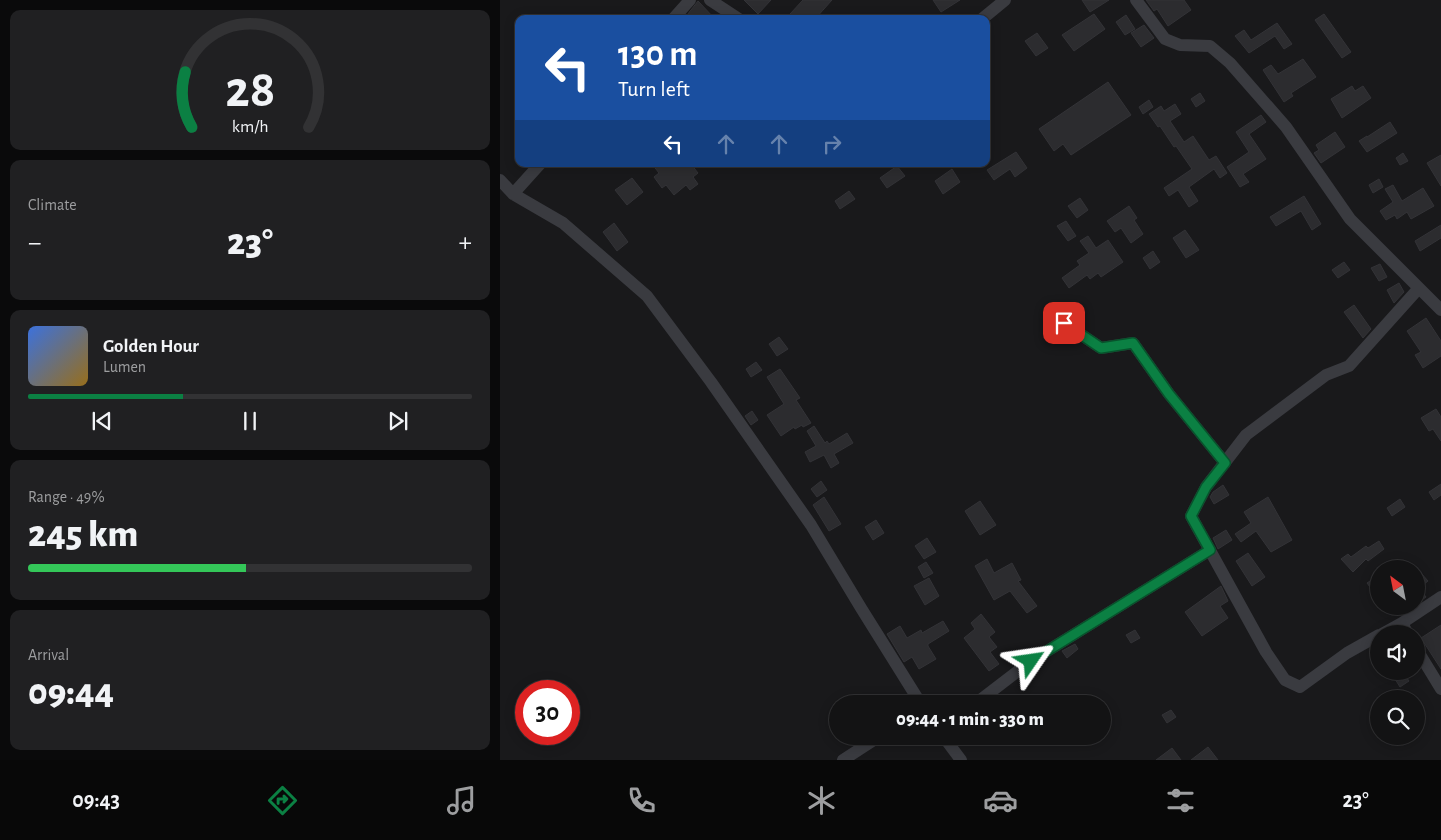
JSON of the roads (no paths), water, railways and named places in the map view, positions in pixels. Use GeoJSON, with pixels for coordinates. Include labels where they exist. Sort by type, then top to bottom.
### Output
{"type":"FeatureCollection","features":[{"type":"Feature","properties":{"kind":"street"},"geometry":{"type":"LineString","coordinates":[[677,15],[690,0]]}},
{"type":"Feature","properties":{"kind":"street"},"geometry":{"type":"LineString","coordinates":[[987,15],[1006,0]]}},
{"type":"Feature","properties":{"kind":"street"},"geometry":{"type":"LineString","coordinates":[[1136,0],[1164,39],[1180,45],[1210,46],[1230,63],[1286,127],[1350,218],[1441,310]]}},
{"type":"Feature","properties":{"kind":"street"},"geometry":{"type":"LineString","coordinates":[[715,1],[734,15]]}},
{"type":"Feature","properties":{"kind":"street"},"geometry":{"type":"LineString","coordinates":[[512,194],[537,167]]}},
{"type":"Feature","properties":{"kind":"street"},"geometry":{"type":"LineString","coordinates":[[500,180],[512,194],[563,223],[647,296],[711,382],[811,525],[915,695]]}},
{"type":"Feature","properties":{"kind":"street"},"geometry":{"type":"LineString","coordinates":[[1370,640],[1346,653],[1300,687],[1290,684],[1285,680],[1266,652],[1191,516],[1206,487],[1246,435],[1326,376],[1349,366],[1418,288]]}},
{"type":"Feature","properties":{"kind":"street"},"geometry":{"type":"LineString","coordinates":[[1058,319],[1101,348],[1133,343],[1169,394],[1225,463]]}},
{"type":"Feature","properties":{"kind":"street"},"geometry":{"type":"LineString","coordinates":[[987,695],[1031,661],[1210,550]]}},
{"type":"Feature","properties":{"kind":"street"},"geometry":{"type":"LineString","coordinates":[[1408,625],[1441,597]]}},
{"type":"Feature","properties":{"kind":"street"},"geometry":{"type":"LineString","coordinates":[[1425,663],[1441,689]]}},
{"type":"Feature","properties":{"kind":"street"},"geometry":{"type":"LineString","coordinates":[[843,760],[866,745]]}},
{"type":"Feature","properties":{"kind":"street"},"geometry":{"type":"LineString","coordinates":[[950,745],[961,760]]}}]}
